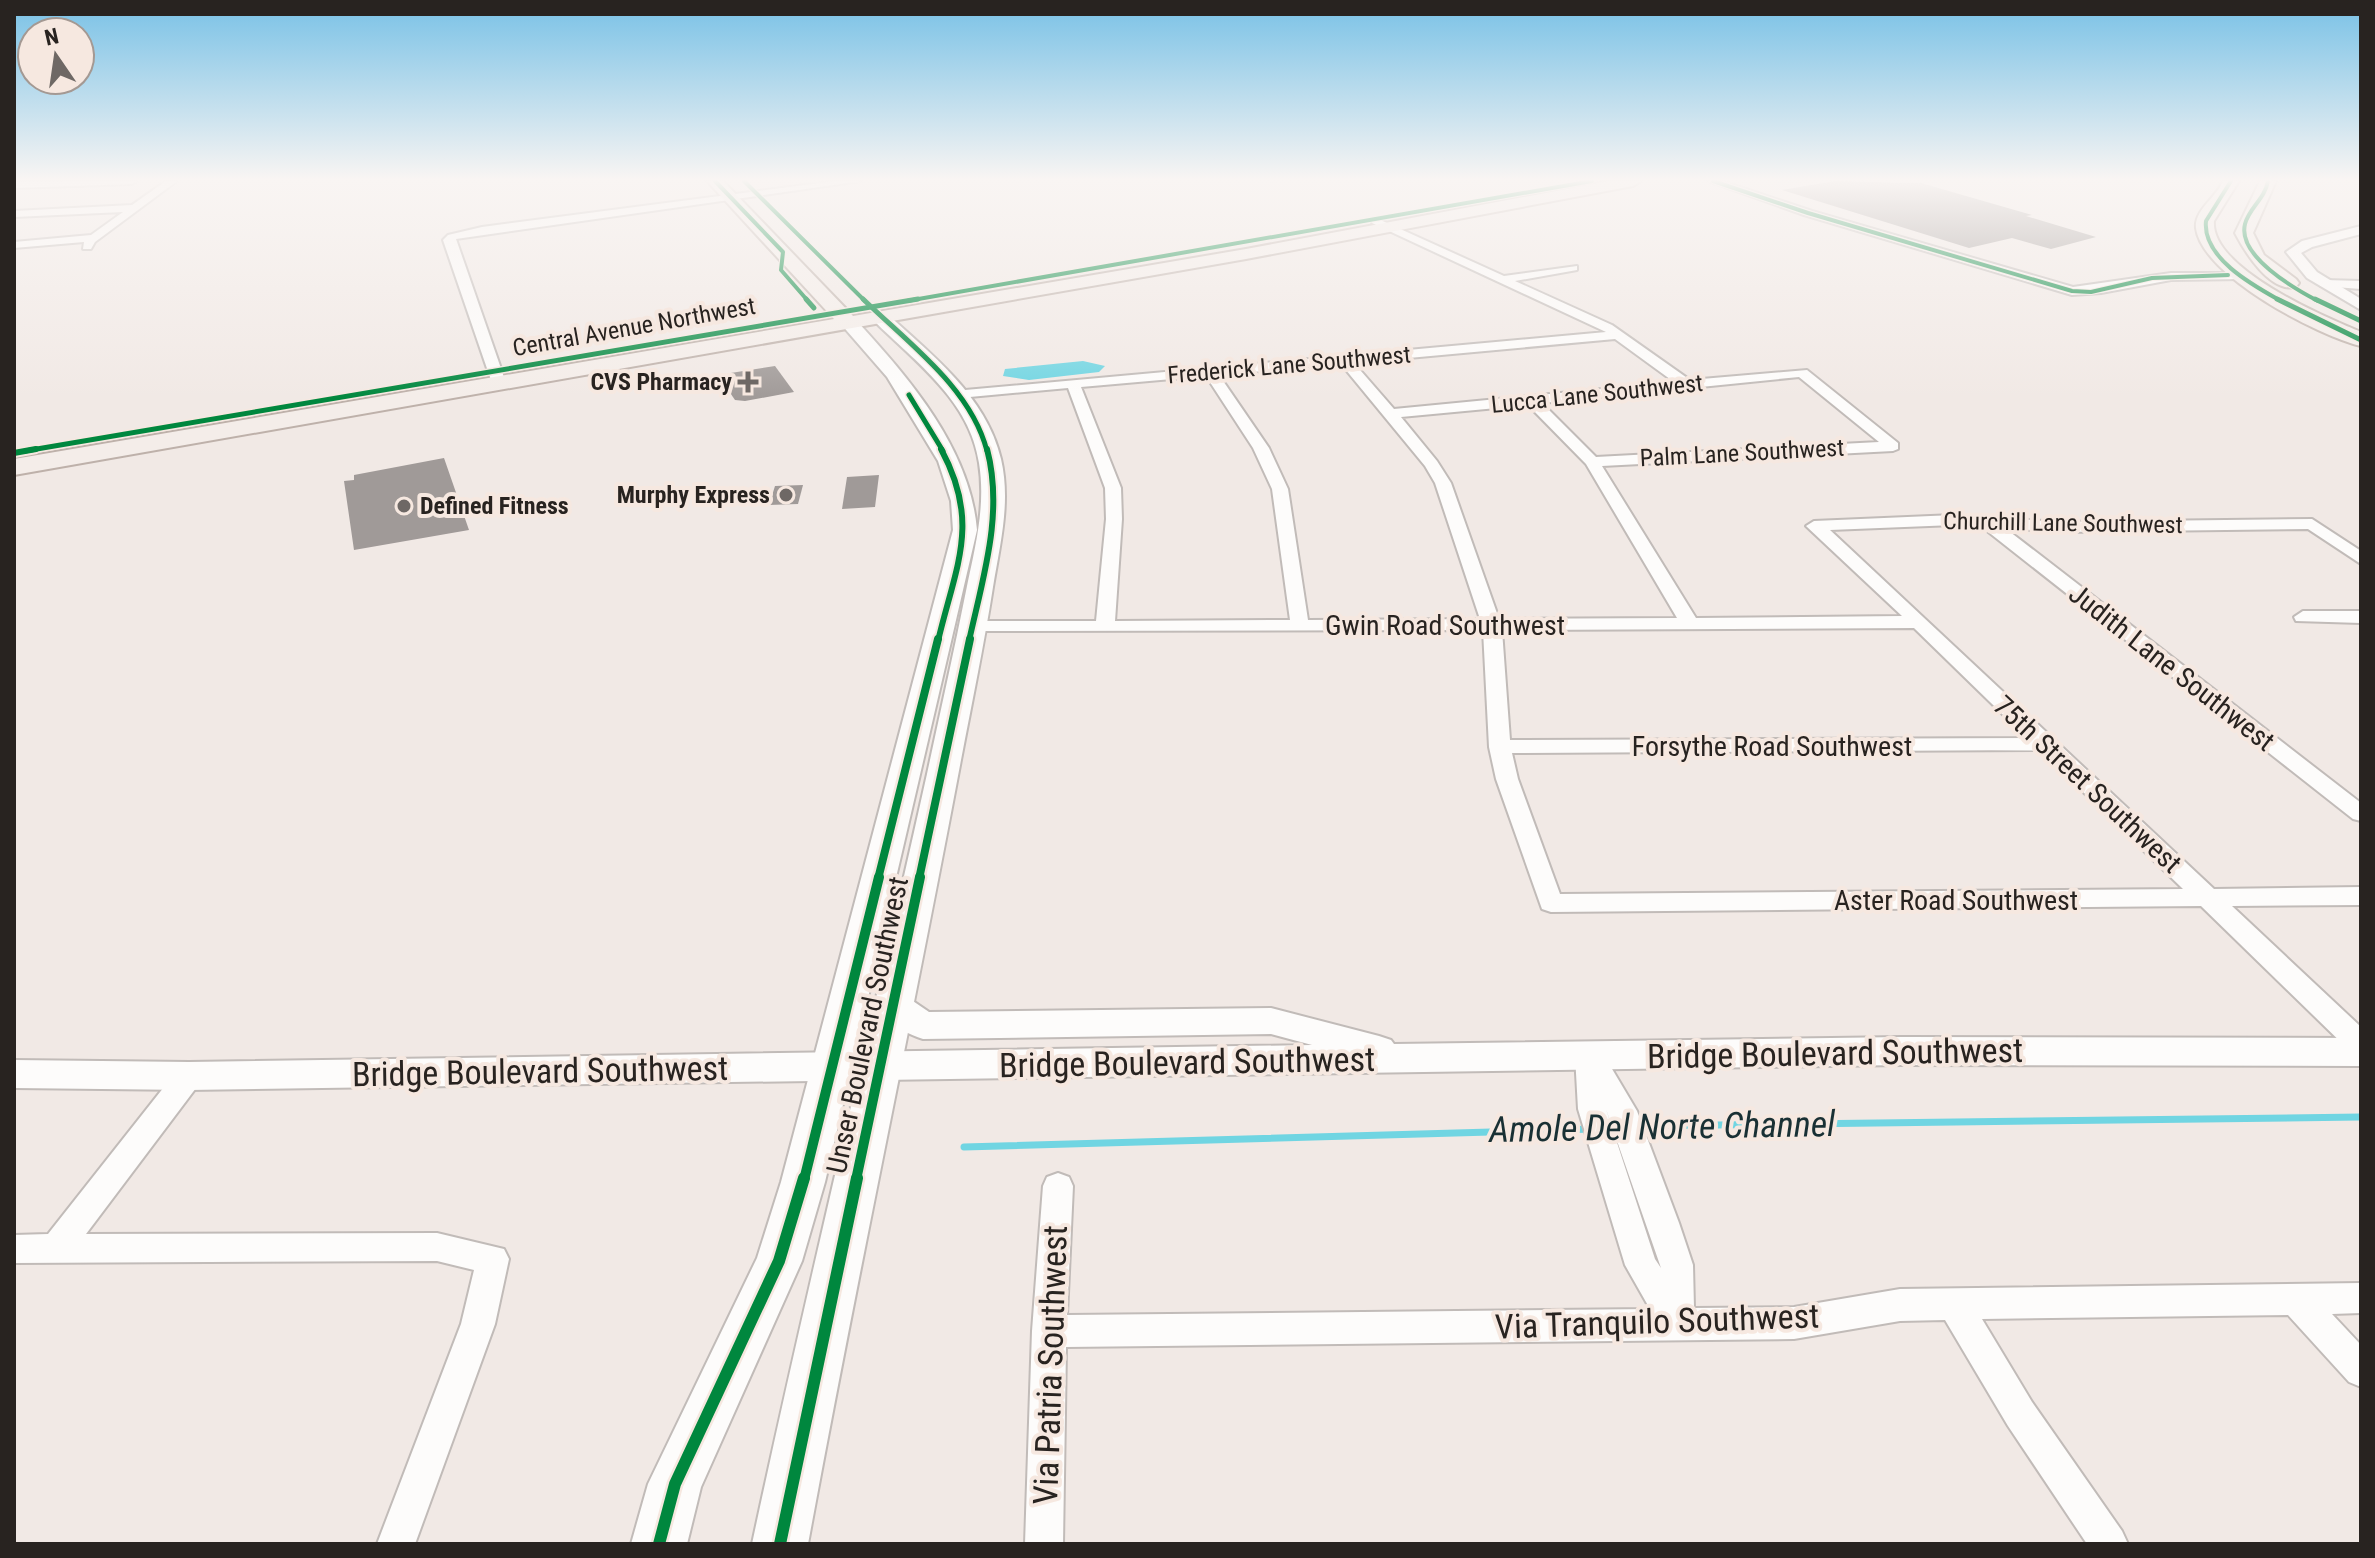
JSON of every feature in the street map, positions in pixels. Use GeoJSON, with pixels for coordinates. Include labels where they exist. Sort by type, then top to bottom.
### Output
{"type":"FeatureCollection","features":[{"type":"Feature","properties":{"kind":"main road"},"geometry":{"type":"LineString","coordinates":[[783,254],[781,270],[814,308],[789,321]]}},
{"type":"Feature","properties":{"kind":"main road"},"geometry":{"type":"LineString","coordinates":[[785,254],[844,318]]}},
{"type":"Feature","properties":{"kind":"main road"},"geometry":{"type":"LineString","coordinates":[[816,254],[875,312]]}},
{"type":"Feature","properties":{"kind":"main road"},"geometry":{"type":"LineString","coordinates":[[14,467],[498,377],[1212,254]]}},
{"type":"Feature","properties":{"kind":"main road"},"geometry":{"type":"LineString","coordinates":[[2219,254],[2250,281],[2311,317],[2361,340]]}},
{"type":"Feature","properties":{"kind":"main road"},"geometry":{"type":"LineString","coordinates":[[2255,254],[2303,293]]}},
{"type":"Feature","properties":{"kind":"main road"},"geometry":{"type":"LineString","coordinates":[[2250,281],[2277,282],[2361,321]]}},
{"type":"Feature","properties":{"kind":"main road","name":"Unser Boulevard Southwest"},"geometry":{"type":"LineString","coordinates":[[780,1544],[992,533],[995,481],[982,431],[959,394],[875,312]]}},
{"type":"Feature","properties":{"kind":"main road","name":"Unser Boulevard Southwest"},"geometry":{"type":"LineString","coordinates":[[659,1544],[675,1484],[779,1261],[803,1182],[965,530],[963,501],[949,461],[895,374],[844,318]]}},
{"type":"Feature","properties":{"kind":"main road","name":"Central Avenue Northwest"},"geometry":{"type":"LineString","coordinates":[[14,453],[498,377],[789,321],[844,318]]}},
{"type":"Feature","properties":{"kind":"street"},"geometry":{"type":"LineString","coordinates":[[453,254],[498,377]]}},
{"type":"Feature","properties":{"kind":"street"},"geometry":{"type":"LineString","coordinates":[[1449,254],[1619,335],[1688,385]]}},
{"type":"Feature","properties":{"kind":"street"},"geometry":{"type":"LineString","coordinates":[[1946,254],[2072,291],[2091,292],[2144,279],[2190,275],[2250,281]]}},
{"type":"Feature","properties":{"kind":"street"},"geometry":{"type":"LineString","coordinates":[[2293,254],[2295,261],[2325,284],[2361,305]]}},
{"type":"Feature","properties":{"kind":"street"},"geometry":{"type":"LineString","coordinates":[[1506,279],[1573,268]]}},
{"type":"Feature","properties":{"kind":"street"},"geometry":{"type":"LineString","coordinates":[[2325,284],[2361,285]]}},
{"type":"Feature","properties":{"kind":"street","name":"Frederick Lane Southwest"},"geometry":{"type":"LineString","coordinates":[[959,394],[1619,335]]}},
{"type":"Feature","properties":{"kind":"street"},"geometry":{"type":"LineString","coordinates":[[1345,360],[1432,464],[1443,483],[1492,625],[1500,747]]}},
{"type":"Feature","properties":{"kind":"street"},"geometry":{"type":"LineString","coordinates":[[1210,372],[1261,448],[1280,489],[1300,626]]}},
{"type":"Feature","properties":{"kind":"street","name":"Lucca Lane Southwest"},"geometry":{"type":"LineString","coordinates":[[1392,414],[1802,373],[1893,446]]}},
{"type":"Feature","properties":{"kind":"street"},"geometry":{"type":"LineString","coordinates":[[1073,384],[1113,488],[1114,519],[1105,626]]}},
{"type":"Feature","properties":{"kind":"street"},"geometry":{"type":"LineString","coordinates":[[1531,400],[1592,462],[1690,623]]}},
{"type":"Feature","properties":{"kind":"street","name":"Palm Lane Southwest"},"geometry":{"type":"LineString","coordinates":[[1592,462],[1893,446]]}},
{"type":"Feature","properties":{"kind":"street","name":"Churchill Lane Southwest"},"geometry":{"type":"LineString","coordinates":[[1814,526],[1984,520],[2059,527],[2312,524],[2361,559]]}},
{"type":"Feature","properties":{"kind":"street","name":"Judith Lane Southwest"},"geometry":{"type":"LineString","coordinates":[[1984,520],[2361,814]]}},
{"type":"Feature","properties":{"kind":"street","name":"75th Street Southwest"},"geometry":{"type":"LineString","coordinates":[[1814,526],[1834,541],[2361,1044]]}},
{"type":"Feature","properties":{"kind":"street"},"geometry":{"type":"LineString","coordinates":[[2303,617],[2361,617]]}},
{"type":"Feature","properties":{"kind":"street","name":"Gwin Road Southwest"},"geometry":{"type":"LineString","coordinates":[[973,627],[1917,622]]}},
{"type":"Feature","properties":{"kind":"street","name":"Forsythe Road Southwest"},"geometry":{"type":"LineString","coordinates":[[1500,747],[2045,744]]}},
{"type":"Feature","properties":{"kind":"street","name":"Aster Road Southwest"},"geometry":{"type":"LineString","coordinates":[[1500,747],[1507,779],[1551,903],[2361,896]]}},
{"type":"Feature","properties":{"kind":"street"},"geometry":{"type":"LineString","coordinates":[[895,1006],[923,1026],[1271,1021],[1411,1058]]}},
{"type":"Feature","properties":{"kind":"street","name":"Bridge Boulevard Southwest"},"geometry":{"type":"LineString","coordinates":[[14,1074],[189,1076],[1902,1051],[2361,1052]]}},
{"type":"Feature","properties":{"kind":"street"},"geometry":{"type":"LineString","coordinates":[[1589,1055],[1592,1109],[1641,1265],[1678,1324]]}},
{"type":"Feature","properties":{"kind":"street"},"geometry":{"type":"LineString","coordinates":[[1589,1055],[1623,1111],[1677,1265],[1678,1324]]}},
{"type":"Feature","properties":{"kind":"street"},"geometry":{"type":"LineString","coordinates":[[57,1248],[189,1076]]}},
{"type":"Feature","properties":{"kind":"street","name":"Via Patria Southwest"},"geometry":{"type":"LineString","coordinates":[[1044,1544],[1049,1331],[1058,1186]]}},
{"type":"Feature","properties":{"kind":"street"},"geometry":{"type":"LineString","coordinates":[[14,1249],[437,1247],[493,1259],[478,1324],[396,1544]]}},
{"type":"Feature","properties":{"kind":"street"},"geometry":{"type":"LineString","coordinates":[[2295,1298],[2361,1370]]}},
{"type":"Feature","properties":{"kind":"street","name":"Via Tranquilo Southwest"},"geometry":{"type":"LineString","coordinates":[[1049,1331],[1794,1323],[1900,1305],[2361,1298]]}},
{"type":"Feature","properties":{"kind":"street"},"geometry":{"type":"LineString","coordinates":[[1954,1304],[2020,1414],[2109,1544]]}},
{"type":"Feature","properties":{"kind":"water"},"geometry":{"type":"Polygon","coordinates":[[[1083,361],[1105,366],[1099,372],[1029,380],[1003,376],[1005,369],[1083,361]]]}},
{"type":"Feature","properties":{"kind":"building","name":"CVS Pharmacy"},"geometry":{"type":"Polygon","coordinates":[[[775,366],[794,392],[735,400],[718,375],[775,366]]]}},
{"type":"Feature","properties":{"kind":"building","name":"Defined Fitness"},"geometry":{"type":"Polygon","coordinates":[[[444,458],[469,530],[354,550],[344,481],[354,480],[354,475],[444,458]]]}},
{"type":"Feature","properties":{"kind":"building","name":"Murphy Express"},"geometry":{"type":"Polygon","coordinates":[[[879,475],[875,507],[842,509],[847,477],[879,475]]]}},
{"type":"Feature","properties":{"kind":"building","name":"Murphy Express"},"geometry":{"type":"Polygon","coordinates":[[[803,485],[798,504],[769,505],[775,486],[803,485]]]}},
{"type":"Feature","properties":{"kind":"waterway","name":"Amole Del Norte Channel"},"geometry":{"type":"LineString","coordinates":[[1635,1126],[2361,1117]]}},
{"type":"Feature","properties":{"kind":"waterway","name":"Amole Del Norte Channel"},"geometry":{"type":"LineString","coordinates":[[964,1147],[1592,1129]]}},
{"type":"Feature","properties":{"kind":"cycle path"},"geometry":{"type":"LineString","coordinates":[[783,254],[781,270],[814,308]]}},
{"type":"Feature","properties":{"kind":"cycle path"},"geometry":{"type":"LineString","coordinates":[[780,1544],[992,533],[995,481],[982,431],[959,394],[817,254]]}},
{"type":"Feature","properties":{"kind":"cycle path"},"geometry":{"type":"LineString","coordinates":[[14,453],[1184,254]]}},
{"type":"Feature","properties":{"kind":"cycle path"},"geometry":{"type":"LineString","coordinates":[[1946,254],[2072,291],[2091,292],[2152,278],[2228,275]]}},
{"type":"Feature","properties":{"kind":"cycle path"},"geometry":{"type":"LineString","coordinates":[[2218,254],[2246,279],[2270,295],[2361,340]]}},
{"type":"Feature","properties":{"kind":"cycle path"},"geometry":{"type":"LineString","coordinates":[[2254,254],[2290,285],[2361,321]]}},
{"type":"Feature","properties":{"kind":"cycle path"},"geometry":{"type":"LineString","coordinates":[[659,1544],[675,1484],[779,1261],[803,1182],[965,530],[960,493],[947,459],[909,395]]}},
{"type":"Feature","properties":{"kind":"place","name":"CVS Pharmacy"},"geometry":{"type":"Point","coordinates":[748,382]}},
{"type":"Feature","properties":{"kind":"place","name":"Murphy Express"},"geometry":{"type":"Point","coordinates":[786,495]}},
{"type":"Feature","properties":{"kind":"place","name":"Defined Fitness"},"geometry":{"type":"Point","coordinates":[404,506]}}]}
